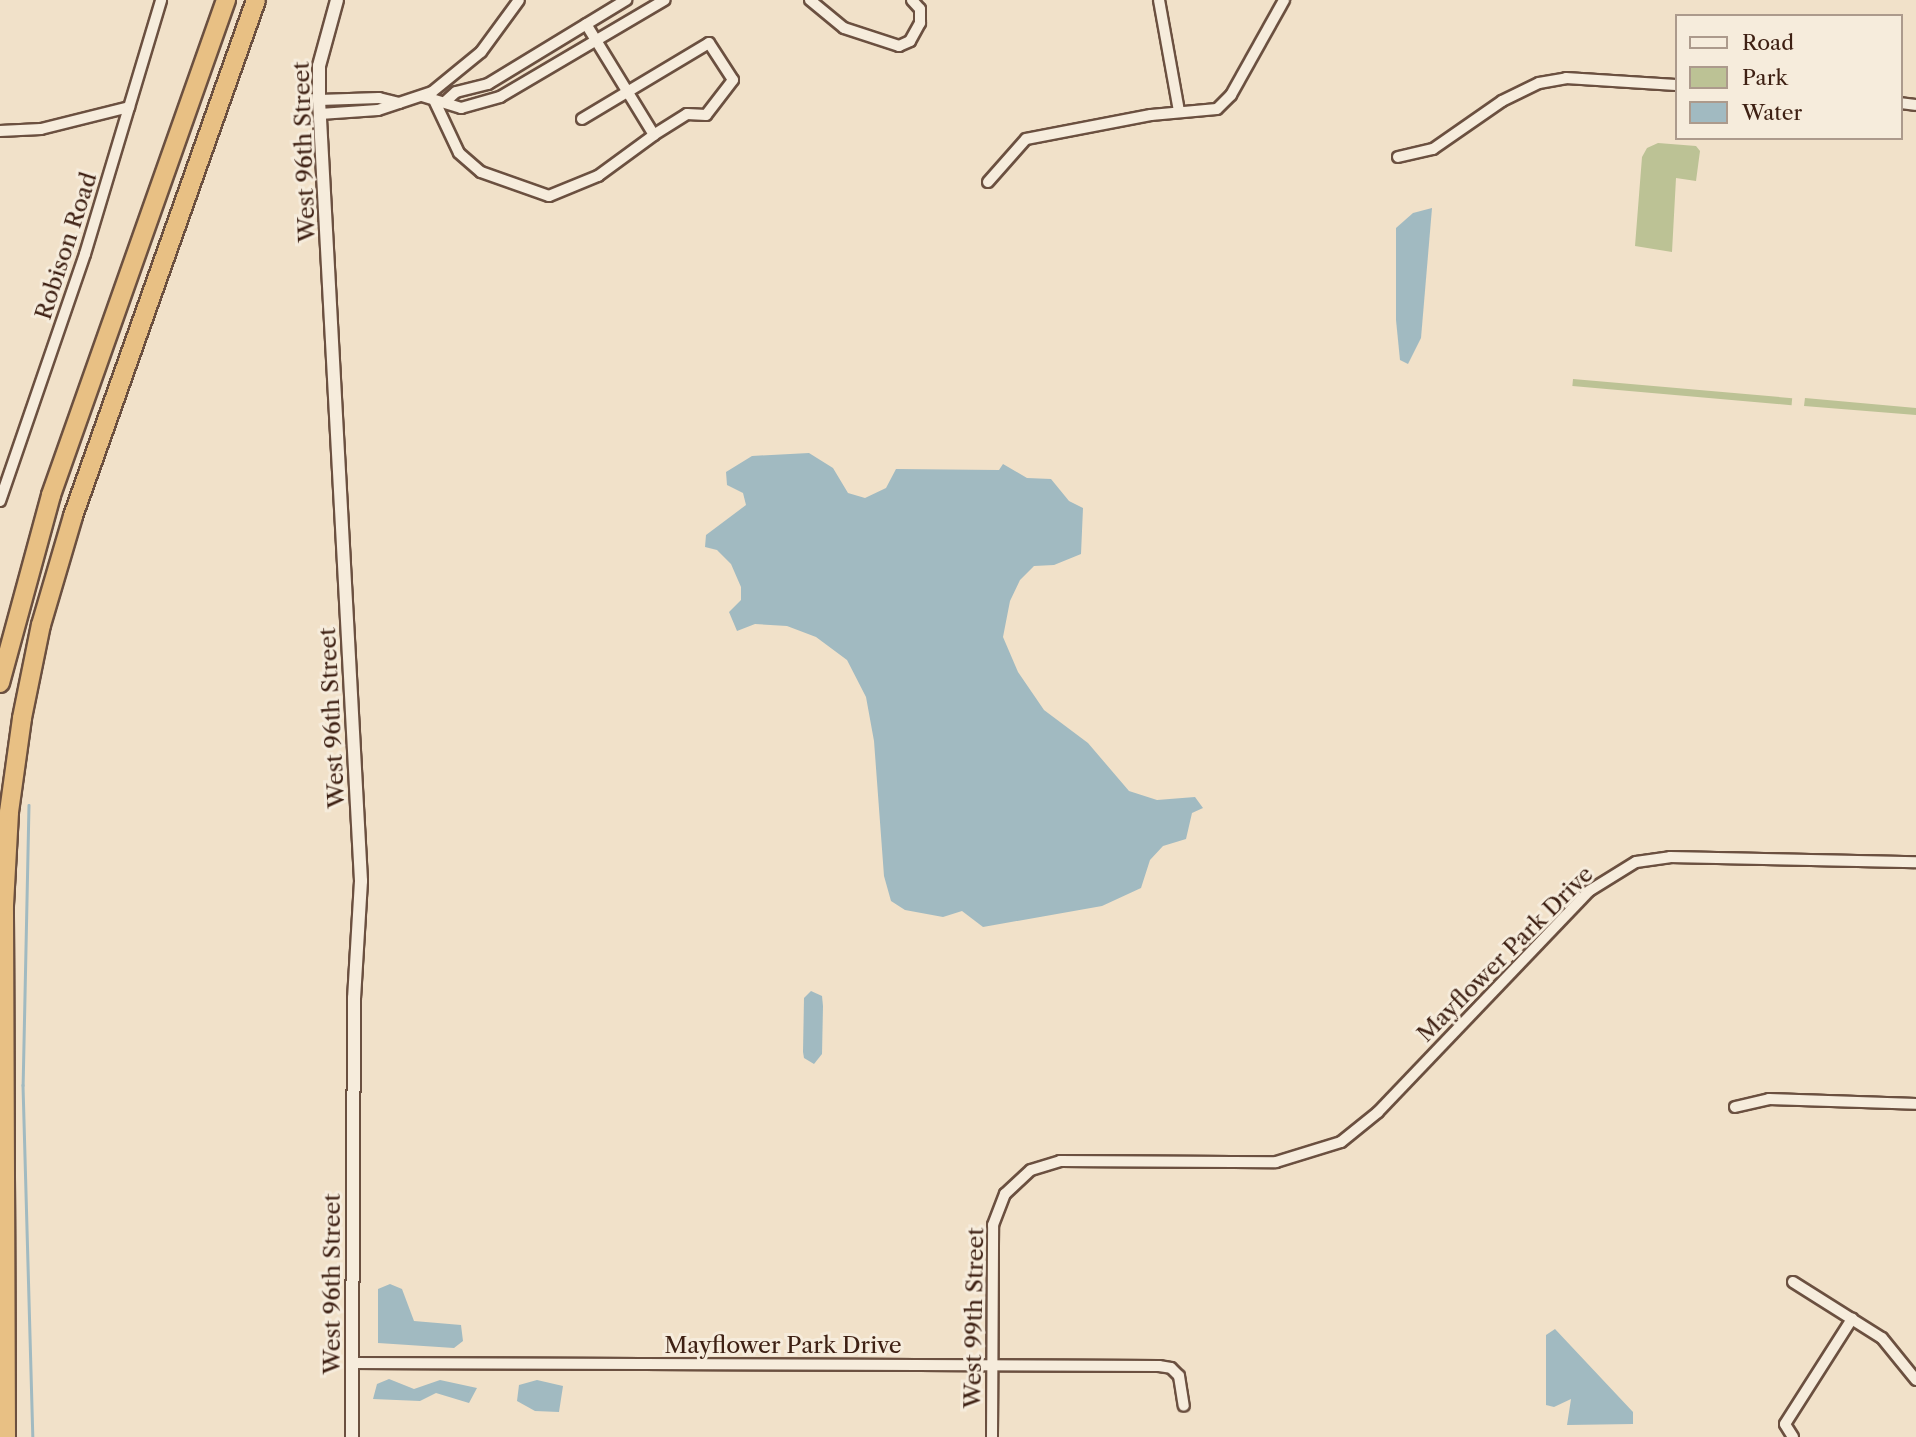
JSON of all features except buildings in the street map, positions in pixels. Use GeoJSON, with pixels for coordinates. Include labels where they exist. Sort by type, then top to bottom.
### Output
{"type":"FeatureCollection","features":[{"type":"Feature","properties":{"kind":"highway"},"geometry":{"type":"LineString","coordinates":[[0,682],[51,495],[226,0]]}},
{"type":"Feature","properties":{"kind":"highway"},"geometry":{"type":"LineString","coordinates":[[6,1437],[4,895],[22,718],[41,625],[73,516],[256,0]]}},
{"type":"Feature","properties":{"kind":"street","name":"Robison Road"},"geometry":{"type":"LineString","coordinates":[[0,501],[82,265],[162,0]]}},
{"type":"Feature","properties":{"kind":"street","name":"West 96th Street"},"geometry":{"type":"LineString","coordinates":[[337,0],[319,66],[319,100],[361,881],[354,998],[352,1437]]}},
{"type":"Feature","properties":{"kind":"street"},"geometry":{"type":"LineString","coordinates":[[320,114],[379,110],[422,96],[472,61],[519,0]]}},
{"type":"Feature","properties":{"kind":"street"},"geometry":{"type":"LineString","coordinates":[[441,101],[456,92],[497,78],[626,0]]}},
{"type":"Feature","properties":{"kind":"street"},"geometry":{"type":"LineString","coordinates":[[422,96],[461,108],[500,97],[666,0]]}},
{"type":"Feature","properties":{"kind":"street"},"geometry":{"type":"LineString","coordinates":[[810,0],[844,28],[899,46],[911,41],[920,23],[920,9],[912,0]]}},
{"type":"Feature","properties":{"kind":"street"},"geometry":{"type":"LineString","coordinates":[[1159,0],[1179,111]]}},
{"type":"Feature","properties":{"kind":"street"},"geometry":{"type":"LineString","coordinates":[[988,182],[1026,139],[1179,111],[1210,113],[1225,103],[1284,0]]}},
{"type":"Feature","properties":{"kind":"street"},"geometry":{"type":"LineString","coordinates":[[586,24],[654,135]]}},
{"type":"Feature","properties":{"kind":"street"},"geometry":{"type":"LineString","coordinates":[[441,101],[459,153],[481,173],[549,196],[598,176],[687,114],[706,115],[733,80],[709,43],[582,119]]}},
{"type":"Feature","properties":{"kind":"street"},"geometry":{"type":"LineString","coordinates":[[1398,157],[1433,149],[1502,101],[1539,83],[1566,78],[1674,85]]}},
{"type":"Feature","properties":{"kind":"street"},"geometry":{"type":"LineString","coordinates":[[319,100],[379,98],[400,104]]}},
{"type":"Feature","properties":{"kind":"street"},"geometry":{"type":"LineString","coordinates":[[0,131],[41,129],[129,107]]}},
{"type":"Feature","properties":{"kind":"street","name":"Mayflower Park Drive"},"geometry":{"type":"LineString","coordinates":[[1238,1164],[1307,1156],[1341,1142],[1378,1112],[1589,891],[1623,867],[1670,857],[1916,862]]}},
{"type":"Feature","properties":{"kind":"street"},"geometry":{"type":"LineString","coordinates":[[1735,1107],[1769,1099],[1916,1104]]}},
{"type":"Feature","properties":{"kind":"street","name":"West 99th Street"},"geometry":{"type":"LineString","coordinates":[[992,1437],[993,1225],[999,1205],[1018,1179],[1040,1166],[1060,1161],[1238,1164]]}},
{"type":"Feature","properties":{"kind":"street"},"geometry":{"type":"LineString","coordinates":[[1793,1282],[1893,1348],[1916,1380]]}},
{"type":"Feature","properties":{"kind":"street"},"geometry":{"type":"LineString","coordinates":[[1793,1437],[1785,1424],[1852,1319]]}},
{"type":"Feature","properties":{"kind":"street","name":"Mayflower Park Drive"},"geometry":{"type":"LineString","coordinates":[[353,1363],[1165,1367],[1179,1376],[1184,1406]]}},
{"type":"Feature","properties":{"kind":"green space"},"geometry":{"type":"Polygon","coordinates":[[[1658,143],[1696,146],[1700,151],[1696,181],[1676,178],[1672,252],[1635,246],[1642,157],[1647,148],[1658,143]]]}},
{"type":"Feature","properties":{"kind":"green space"},"geometry":{"type":"Polygon","coordinates":[[[1573,379],[1792,398],[1792,405],[1572,386],[1573,379]]]}},
{"type":"Feature","properties":{"kind":"green space"},"geometry":{"type":"Polygon","coordinates":[[[1805,398],[1916,408],[1916,415],[1804,406],[1805,398]]]}},
{"type":"Feature","properties":{"kind":"water"},"geometry":{"type":"Polygon","coordinates":[[[1432,208],[1421,338],[1408,364],[1400,360],[1396,320],[1396,228],[1413,213],[1432,208]]]}},
{"type":"Feature","properties":{"kind":"water"},"geometry":{"type":"Polygon","coordinates":[[[809,453],[833,468],[848,493],[865,498],[886,488],[896,469],[999,470],[1003,464],[1027,478],[1051,479],[1069,501],[1083,508],[1081,554],[1054,565],[1034,566],[1020,580],[1010,601],[1003,637],[1018,672],[1044,710],[1088,743],[1129,791],[1157,800],[1195,797],[1203,808],[1192,813],[1186,839],[1163,846],[1150,860],[1141,888],[1102,906],[983,927],[962,911],[943,917],[905,910],[891,901],[884,876],[874,741],[866,697],[847,660],[816,637],[787,626],[755,624],[737,631],[729,612],[741,600],[741,587],[731,564],[717,550],[705,547],[706,535],[746,505],[743,493],[727,485],[726,472],[752,456],[809,453]]]}},
{"type":"Feature","properties":{"kind":"water"},"geometry":{"type":"Polygon","coordinates":[[[811,991],[822,996],[823,1006],[822,1054],[814,1064],[804,1058],[803,1052],[804,998],[811,991]]]}},
{"type":"Feature","properties":{"kind":"water"},"geometry":{"type":"Polygon","coordinates":[[[390,1284],[402,1289],[414,1321],[461,1325],[463,1341],[454,1348],[378,1343],[378,1289],[390,1284]]]}},
{"type":"Feature","properties":{"kind":"water"},"geometry":{"type":"Polygon","coordinates":[[[1555,1329],[1633,1412],[1633,1424],[1567,1425],[1571,1399],[1554,1407],[1546,1405],[1546,1335],[1555,1329]]]}},
{"type":"Feature","properties":{"kind":"water"},"geometry":{"type":"Polygon","coordinates":[[[389,1379],[414,1389],[440,1380],[477,1388],[469,1403],[436,1393],[420,1401],[373,1399],[377,1384],[389,1379]]]}},
{"type":"Feature","properties":{"kind":"water"},"geometry":{"type":"Polygon","coordinates":[[[537,1380],[563,1386],[559,1412],[535,1411],[517,1401],[519,1385],[537,1380]]]}},
{"type":"Feature","properties":{"kind":"waterway"},"geometry":{"type":"LineString","coordinates":[[29,805],[23,1085],[33,1437]]}}]}
